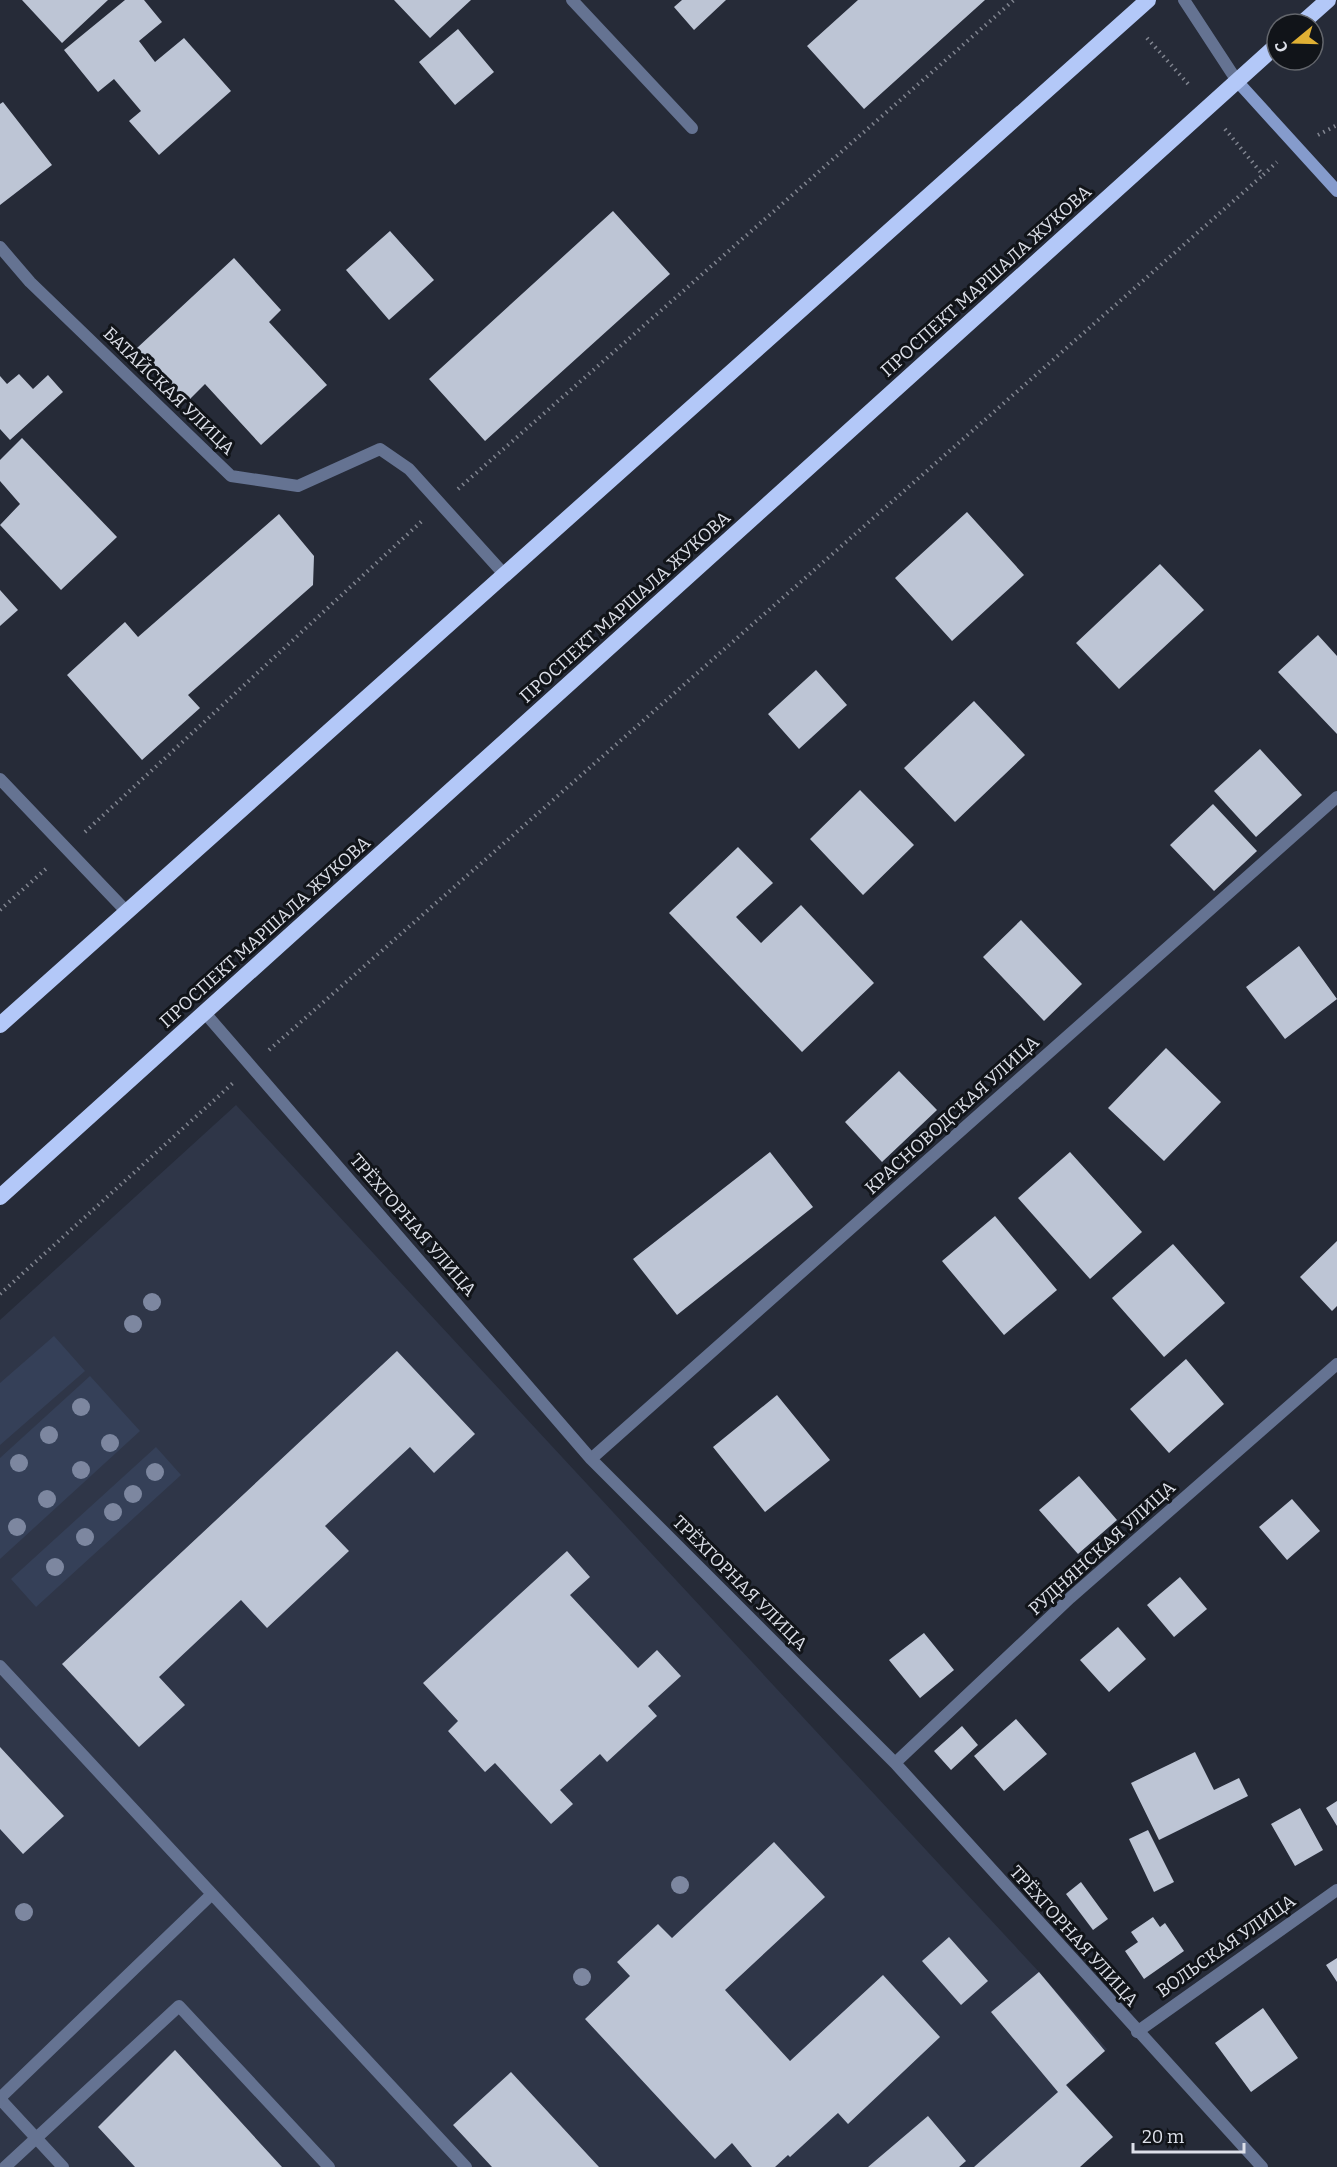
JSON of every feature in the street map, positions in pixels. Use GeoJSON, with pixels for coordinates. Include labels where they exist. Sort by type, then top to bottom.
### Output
{"type":"FeatureCollection","features":[{"type":"Feature","properties":{"kind":"highway"},"geometry":{"type":"LineString","coordinates":[[0,1024],[1148,0]]}},
{"type":"Feature","properties":{"kind":"highway"},"geometry":{"type":"LineString","coordinates":[[1314,12],[1328,0]]}},
{"type":"Feature","properties":{"kind":"highway","name":"ПРОСПЕКТ МАРШАЛА ЖУКОВА"},"geometry":{"type":"LineString","coordinates":[[0,1197],[1265,56]]}},
{"type":"Feature","properties":{"kind":"main road"},"geometry":{"type":"LineString","coordinates":[[1237,81],[1337,191]]}},
{"type":"Feature","properties":{"kind":"street"},"geometry":{"type":"LineString","coordinates":[[572,0],[692,128]]}},
{"type":"Feature","properties":{"kind":"street"},"geometry":{"type":"LineString","coordinates":[[1184,0],[1237,81]]}},
{"type":"Feature","properties":{"kind":"street","name":"БАТАЙСКАЯ УЛИЦА"},"geometry":{"type":"LineString","coordinates":[[0,247],[30,282],[231,476],[298,486],[380,449],[409,468],[503,573]]}},
{"type":"Feature","properties":{"kind":"street"},"geometry":{"type":"LineString","coordinates":[[0,779],[127,912]]}},
{"type":"Feature","properties":{"kind":"street","name":"КРАСНОВОДСКАЯ УЛИЦА"},"geometry":{"type":"LineString","coordinates":[[591,1459],[1337,797]]}},
{"type":"Feature","properties":{"kind":"street","name":"ТРЁХГОРНАЯ УЛИЦА"},"geometry":{"type":"LineString","coordinates":[[205,1013],[591,1459],[895,1763],[1262,2167]]}},
{"type":"Feature","properties":{"kind":"street","name":"РУДНЯНСКАЯ УЛИЦА"},"geometry":{"type":"LineString","coordinates":[[895,1763],[1070,1598],[1337,1364]]}},
{"type":"Feature","properties":{"kind":"street"},"geometry":{"type":"LineString","coordinates":[[0,1666],[466,2167]]}},
{"type":"Feature","properties":{"kind":"street","name":"ВОЛЬСКАЯ УЛИЦА"},"geometry":{"type":"LineString","coordinates":[[1137,2032],[1337,1890]]}},
{"type":"Feature","properties":{"kind":"street"},"geometry":{"type":"LineString","coordinates":[[63,2167],[0,2099],[212,1894]]}},
{"type":"Feature","properties":{"kind":"street"},"geometry":{"type":"LineString","coordinates":[[5,2167],[179,2006],[329,2167]]}},
{"type":"Feature","properties":{"kind":"path"},"geometry":{"type":"LineString","coordinates":[[0,910],[441,504],[1014,0]]}},
{"type":"Feature","properties":{"kind":"path"},"geometry":{"type":"LineString","coordinates":[[0,1294],[251,1066],[1263,176]]}},
{"type":"Feature","properties":{"kind":"shaded area"},"geometry":{"type":"Polygon","coordinates":[[[236,1105],[1039,1972],[1107,2049],[1067,2085],[1113,2137],[1080,2167],[0,2167],[0,1320],[236,1105]]]}},
{"type":"Feature","properties":{"kind":"shaded area"},"geometry":{"type":"Polygon","coordinates":[[[54,1336],[85,1371],[0,1445],[0,1383],[54,1336]]]}},
{"type":"Feature","properties":{"kind":"shaded area"},"geometry":{"type":"Polygon","coordinates":[[[90,1376],[140,1431],[0,1559],[0,1458],[90,1376]]]}},
{"type":"Feature","properties":{"kind":"shaded area"},"geometry":{"type":"Polygon","coordinates":[[[156,1447],[181,1475],[36,1607],[11,1579],[156,1447]]]}},
{"type":"Feature","properties":{"kind":"building"},"geometry":{"type":"Polygon","coordinates":[[[22,0],[108,0],[62,43],[22,0]]]}},
{"type":"Feature","properties":{"kind":"building"},"geometry":{"type":"Polygon","coordinates":[[[125,0],[144,0],[162,22],[139,41],[155,62],[184,38],[231,91],[159,155],[129,121],[141,111],[114,79],[98,92],[64,50],[125,0]]]}},
{"type":"Feature","properties":{"kind":"building"},"geometry":{"type":"Polygon","coordinates":[[[394,0],[471,0],[430,38],[394,0]]]}},
{"type":"Feature","properties":{"kind":"building"},"geometry":{"type":"Polygon","coordinates":[[[682,0],[726,0],[694,30],[674,7],[682,0]]]}},
{"type":"Feature","properties":{"kind":"building"},"geometry":{"type":"Polygon","coordinates":[[[858,0],[985,0],[864,109],[807,46],[858,0]]]}},
{"type":"Feature","properties":{"kind":"building"},"geometry":{"type":"Polygon","coordinates":[[[458,29],[494,72],[455,105],[419,62],[458,29]]]}},
{"type":"Feature","properties":{"kind":"building"},"geometry":{"type":"Polygon","coordinates":[[[3,102],[52,165],[0,205],[0,104],[3,102]]]}},
{"type":"Feature","properties":{"kind":"building"},"geometry":{"type":"Polygon","coordinates":[[[613,211],[670,274],[485,441],[429,379],[613,211]]]}},
{"type":"Feature","properties":{"kind":"building"},"geometry":{"type":"Polygon","coordinates":[[[390,231],[434,280],[389,320],[346,270],[390,231]]]}},
{"type":"Feature","properties":{"kind":"building"},"geometry":{"type":"Polygon","coordinates":[[[234,258],[281,310],[269,322],[327,385],[261,445],[205,384],[187,402],[137,348],[234,258]]]}},
{"type":"Feature","properties":{"kind":"building"},"geometry":{"type":"Polygon","coordinates":[[[19,374],[33,389],[48,375],[63,392],[10,440],[0,429],[0,376],[7,384],[19,374]]]}},
{"type":"Feature","properties":{"kind":"building"},"geometry":{"type":"Polygon","coordinates":[[[22,438],[117,537],[61,590],[0,525],[20,504],[0,481],[0,460],[22,438]]]}},
{"type":"Feature","properties":{"kind":"building"},"geometry":{"type":"Polygon","coordinates":[[[967,512],[1024,575],[952,641],[895,578],[967,512]]]}},
{"type":"Feature","properties":{"kind":"building"},"geometry":{"type":"Polygon","coordinates":[[[279,514],[314,556],[313,585],[188,695],[200,708],[142,760],[67,675],[125,622],[138,637],[279,514]]]}},
{"type":"Feature","properties":{"kind":"building"},"geometry":{"type":"Polygon","coordinates":[[[1160,564],[1204,610],[1119,689],[1076,643],[1160,564]]]}},
{"type":"Feature","properties":{"kind":"building"},"geometry":{"type":"Polygon","coordinates":[[[0,590],[18,610],[0,626],[0,590]]]}},
{"type":"Feature","properties":{"kind":"building"},"geometry":{"type":"Polygon","coordinates":[[[1318,635],[1337,656],[1337,734],[1278,672],[1318,635]]]}},
{"type":"Feature","properties":{"kind":"building"},"geometry":{"type":"Polygon","coordinates":[[[816,670],[847,705],[799,749],[768,714],[816,670]]]}},
{"type":"Feature","properties":{"kind":"building"},"geometry":{"type":"Polygon","coordinates":[[[974,701],[1025,755],[955,822],[904,768],[974,701]]]}},
{"type":"Feature","properties":{"kind":"building"},"geometry":{"type":"Polygon","coordinates":[[[1260,749],[1302,795],[1256,837],[1214,791],[1260,749]]]}},
{"type":"Feature","properties":{"kind":"building"},"geometry":{"type":"Polygon","coordinates":[[[860,790],[914,845],[863,895],[810,839],[860,790]]]}},
{"type":"Feature","properties":{"kind":"building"},"geometry":{"type":"Polygon","coordinates":[[[1213,804],[1257,851],[1214,891],[1170,845],[1213,804]]]}},
{"type":"Feature","properties":{"kind":"building"},"geometry":{"type":"Polygon","coordinates":[[[738,847],[773,883],[736,917],[761,943],[801,905],[874,983],[802,1052],[669,913],[738,847]]]}},
{"type":"Feature","properties":{"kind":"building"},"geometry":{"type":"Polygon","coordinates":[[[1021,920],[1082,984],[1044,1021],[983,957],[1021,920]]]}},
{"type":"Feature","properties":{"kind":"building"},"geometry":{"type":"Polygon","coordinates":[[[1299,946],[1337,999],[1285,1039],[1246,987],[1299,946]]]}},
{"type":"Feature","properties":{"kind":"building"},"geometry":{"type":"Polygon","coordinates":[[[1166,1048],[1221,1102],[1164,1161],[1108,1108],[1166,1048]]]}},
{"type":"Feature","properties":{"kind":"building"},"geometry":{"type":"Polygon","coordinates":[[[899,1071],[937,1110],[882,1162],[845,1122],[899,1071]]]}},
{"type":"Feature","properties":{"kind":"building"},"geometry":{"type":"Polygon","coordinates":[[[770,1152],[813,1207],[677,1315],[633,1259],[770,1152]]]}},
{"type":"Feature","properties":{"kind":"building"},"geometry":{"type":"Polygon","coordinates":[[[1070,1152],[1142,1232],[1090,1279],[1018,1198],[1070,1152]]]}},
{"type":"Feature","properties":{"kind":"building"},"geometry":{"type":"Polygon","coordinates":[[[995,1216],[1057,1290],[1004,1335],[942,1261],[995,1216]]]}},
{"type":"Feature","properties":{"kind":"building"},"geometry":{"type":"Polygon","coordinates":[[[1337,1241],[1337,1306],[1332,1311],[1300,1277],[1337,1241]]]}},
{"type":"Feature","properties":{"kind":"building"},"geometry":{"type":"Polygon","coordinates":[[[1173,1244],[1225,1303],[1164,1357],[1112,1298],[1173,1244]]]}},
{"type":"Feature","properties":{"kind":"building"},"geometry":{"type":"Polygon","coordinates":[[[397,1351],[475,1434],[434,1473],[410,1447],[325,1526],[349,1551],[267,1628],[241,1600],[159,1677],[185,1705],[139,1747],[62,1664],[397,1351]]]}},
{"type":"Feature","properties":{"kind":"building"},"geometry":{"type":"Polygon","coordinates":[[[1186,1359],[1224,1404],[1169,1453],[1130,1409],[1186,1359]]]}},
{"type":"Feature","properties":{"kind":"building"},"geometry":{"type":"Polygon","coordinates":[[[777,1395],[830,1460],[765,1512],[713,1447],[777,1395]]]}},
{"type":"Feature","properties":{"kind":"building"},"geometry":{"type":"Polygon","coordinates":[[[1079,1476],[1117,1520],[1078,1554],[1039,1510],[1079,1476]]]}},
{"type":"Feature","properties":{"kind":"building"},"geometry":{"type":"Polygon","coordinates":[[[1292,1499],[1320,1531],[1287,1560],[1259,1527],[1292,1499]]]}},
{"type":"Feature","properties":{"kind":"building"},"geometry":{"type":"Polygon","coordinates":[[[567,1551],[590,1577],[570,1595],[638,1668],[657,1650],[681,1676],[648,1706],[657,1716],[607,1762],[600,1754],[560,1790],[573,1804],[551,1824],[495,1763],[485,1772],[448,1731],[458,1721],[423,1683],[567,1551]]]}},
{"type":"Feature","properties":{"kind":"building"},"geometry":{"type":"Polygon","coordinates":[[[1180,1577],[1207,1609],[1174,1637],[1147,1605],[1180,1577]]]}},
{"type":"Feature","properties":{"kind":"building"},"geometry":{"type":"Polygon","coordinates":[[[1118,1627],[1146,1659],[1109,1692],[1080,1660],[1118,1627]]]}},
{"type":"Feature","properties":{"kind":"building"},"geometry":{"type":"Polygon","coordinates":[[[924,1633],[954,1670],[920,1698],[889,1660],[924,1633]]]}},
{"type":"Feature","properties":{"kind":"building"},"geometry":{"type":"Polygon","coordinates":[[[1016,1719],[1047,1754],[1004,1791],[974,1756],[1016,1719]]]}},
{"type":"Feature","properties":{"kind":"building"},"geometry":{"type":"Polygon","coordinates":[[[962,1726],[978,1745],[951,1770],[934,1751],[962,1726]]]}},
{"type":"Feature","properties":{"kind":"building"},"geometry":{"type":"Polygon","coordinates":[[[0,1747],[64,1816],[23,1854],[0,1829],[0,1747]]]}},
{"type":"Feature","properties":{"kind":"building"},"geometry":{"type":"Polygon","coordinates":[[[1195,1752],[1214,1790],[1239,1778],[1248,1796],[1159,1840],[1131,1783],[1195,1752]]]}},
{"type":"Feature","properties":{"kind":"building"},"geometry":{"type":"Polygon","coordinates":[[[1337,1801],[1337,1826],[1326,1808],[1337,1801]]]}},
{"type":"Feature","properties":{"kind":"building"},"geometry":{"type":"Polygon","coordinates":[[[1300,1808],[1323,1850],[1295,1866],[1271,1824],[1300,1808]]]}},
{"type":"Feature","properties":{"kind":"building"},"geometry":{"type":"Polygon","coordinates":[[[1148,1830],[1174,1882],[1154,1892],[1129,1839],[1148,1830]]]}},
{"type":"Feature","properties":{"kind":"building"},"geometry":{"type":"Polygon","coordinates":[[[774,1842],[825,1897],[725,1990],[790,2061],[883,1975],[940,2037],[848,2124],[838,2113],[790,2157],[788,2155],[775,2167],[752,2167],[732,2143],[715,2159],[585,2019],[630,1976],[617,1962],[658,1924],[672,1938],[774,1842]]]}},
{"type":"Feature","properties":{"kind":"building"},"geometry":{"type":"Polygon","coordinates":[[[1081,1882],[1108,1919],[1093,1930],[1066,1894],[1081,1882]]]}},
{"type":"Feature","properties":{"kind":"building"},"geometry":{"type":"Polygon","coordinates":[[[1153,1917],[1160,1927],[1165,1923],[1184,1951],[1144,1979],[1125,1951],[1138,1942],[1131,1932],[1153,1917]]]}},
{"type":"Feature","properties":{"kind":"building"},"geometry":{"type":"Polygon","coordinates":[[[949,1937],[988,1981],[961,2005],[922,1961],[949,1937]]]}},
{"type":"Feature","properties":{"kind":"building"},"geometry":{"type":"Polygon","coordinates":[[[1337,1958],[1337,1982],[1326,1965],[1337,1958]]]}},
{"type":"Feature","properties":{"kind":"building"},"geometry":{"type":"Polygon","coordinates":[[[1039,1972],[1105,2051],[1066,2085],[1113,2137],[1080,2167],[974,2167],[1058,2092],[991,2012],[1039,1972]]]}},
{"type":"Feature","properties":{"kind":"building"},"geometry":{"type":"Polygon","coordinates":[[[1263,2008],[1298,2058],[1251,2092],[1215,2043],[1263,2008]]]}},
{"type":"Feature","properties":{"kind":"building"},"geometry":{"type":"Polygon","coordinates":[[[175,2050],[282,2167],[135,2167],[98,2127],[175,2050]]]}},
{"type":"Feature","properties":{"kind":"building"},"geometry":{"type":"Polygon","coordinates":[[[511,2072],[599,2167],[492,2167],[453,2125],[511,2072]]]}},
{"type":"Feature","properties":{"kind":"building"},"geometry":{"type":"Polygon","coordinates":[[[928,2116],[966,2161],[959,2167],[868,2167],[928,2116]]]}}]}
